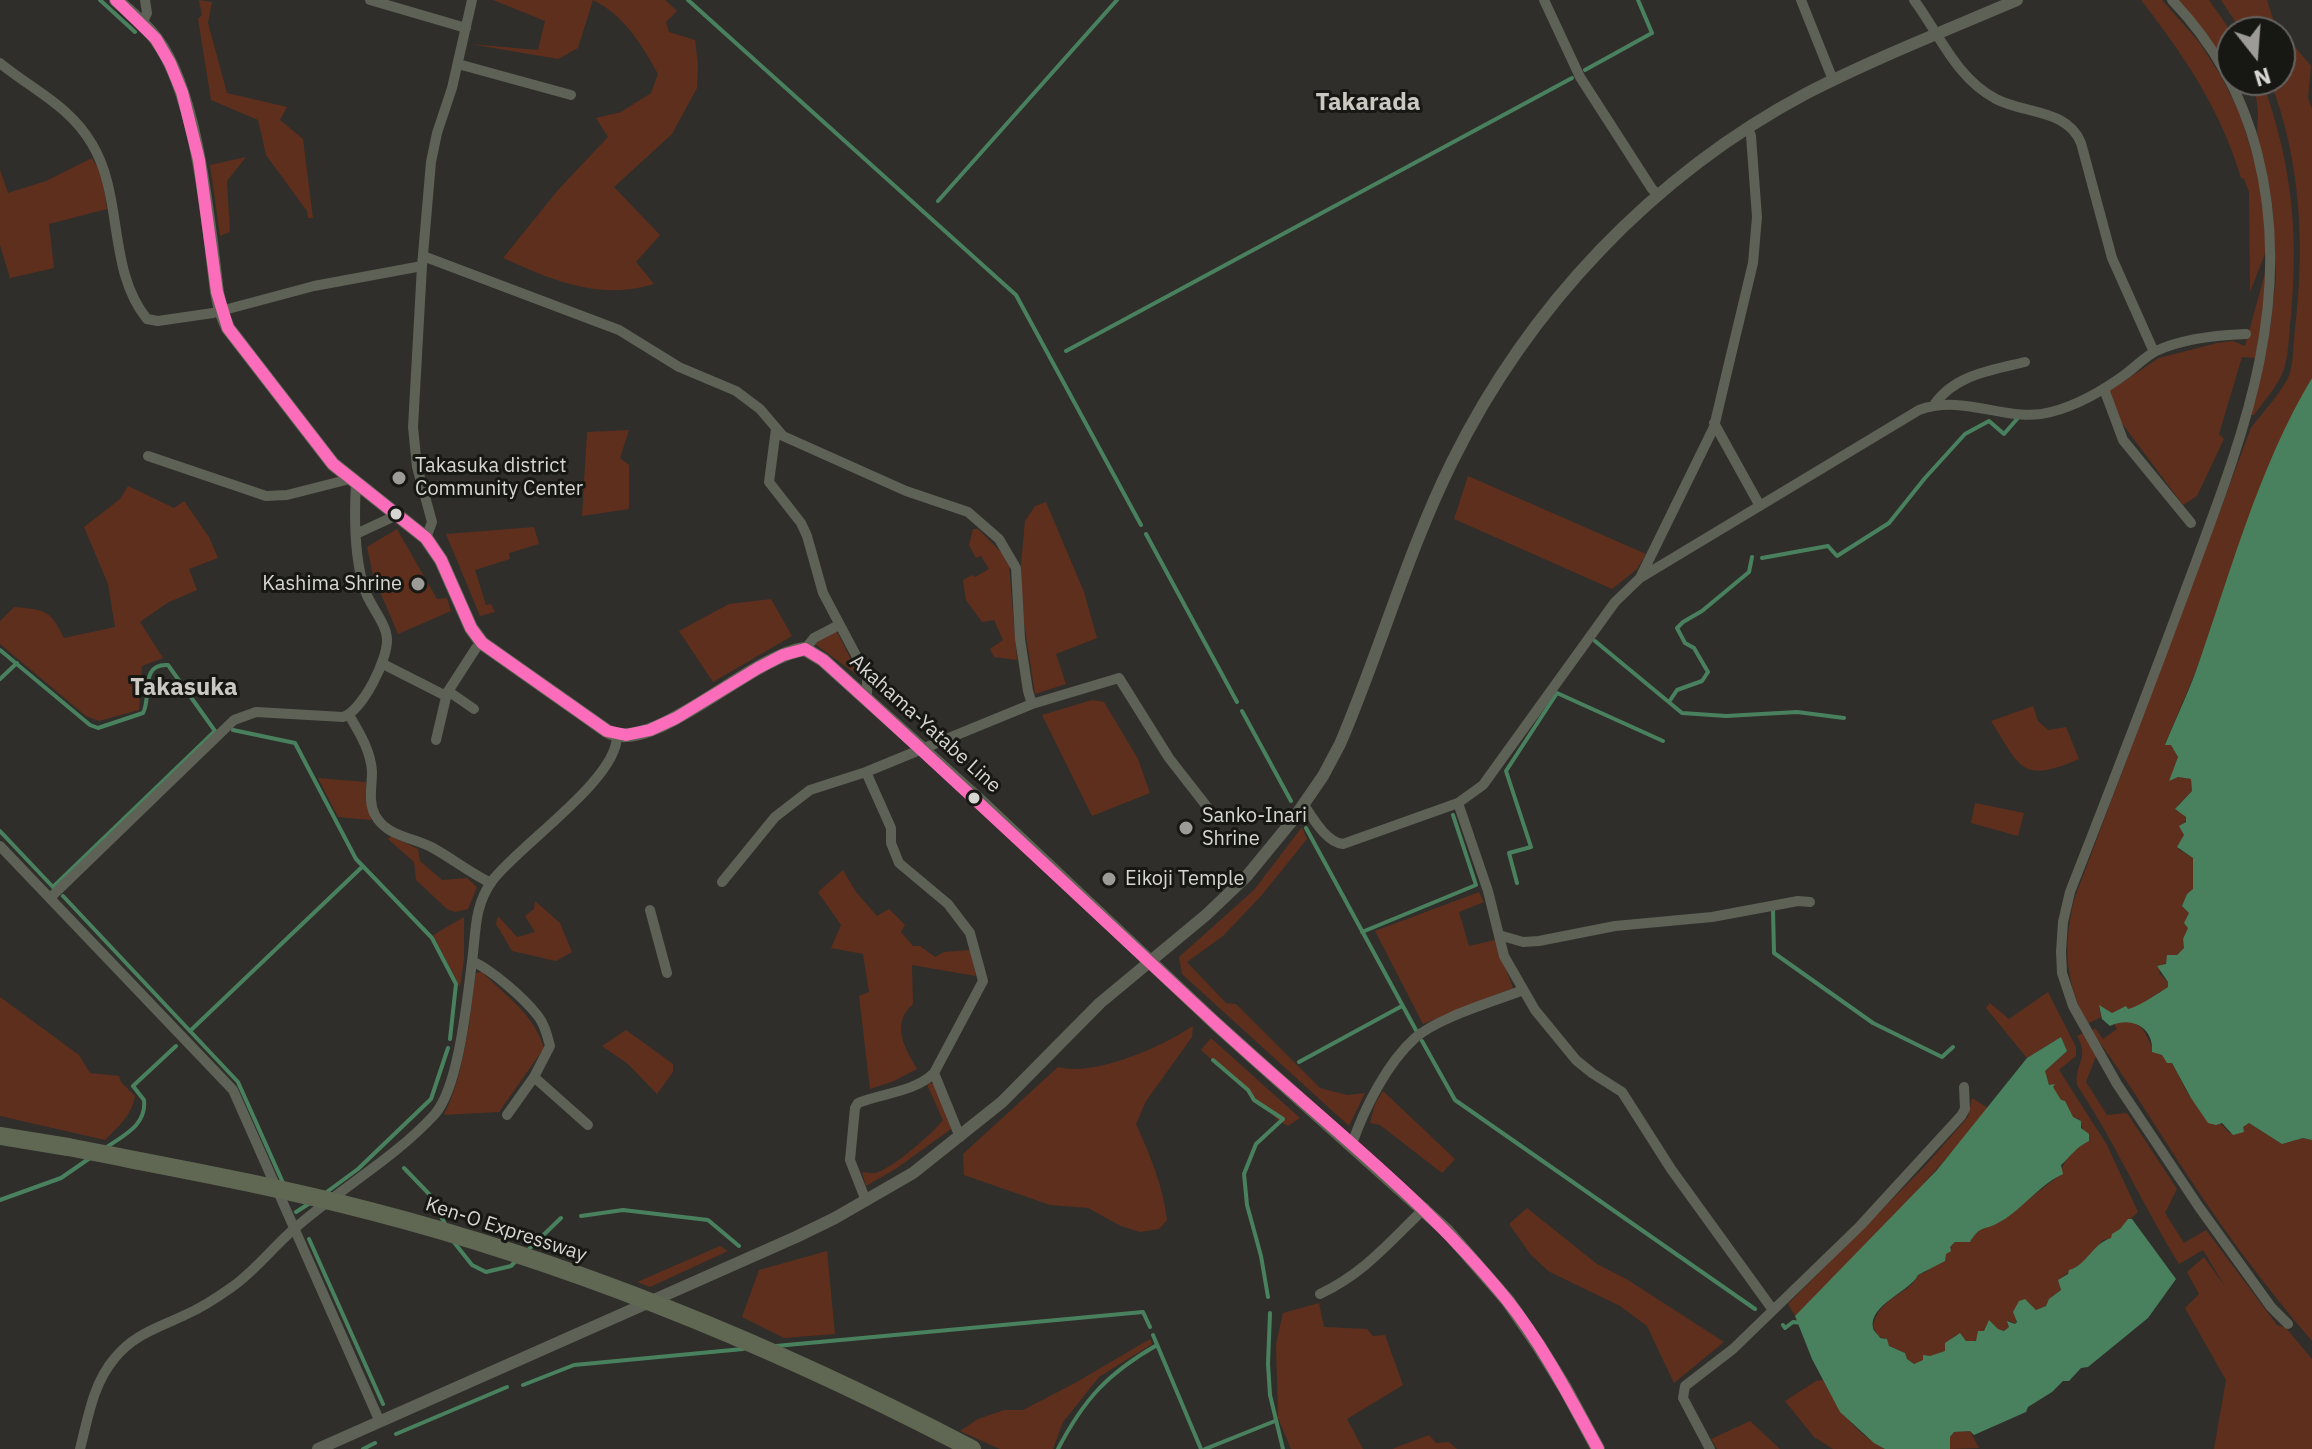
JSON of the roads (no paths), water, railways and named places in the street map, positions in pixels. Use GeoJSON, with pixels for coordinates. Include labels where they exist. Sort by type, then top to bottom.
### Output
{"type":"FeatureCollection","features":[{"type":"Feature","properties":{"kind":"highway","name":"Ken-O Expressway"},"geometry":{"type":"LineString","coordinates":[[0,1136],[257,1185],[371,1211],[477,1242],[721,1329],[832,1378],[972,1449]]}},
{"type":"Feature","properties":{"kind":"main road"},"geometry":{"type":"LineString","coordinates":[[116,0],[157,40],[169,61],[198,158],[221,311],[228,328],[313,440],[353,481],[426,538],[441,560],[471,628],[482,643],[617,736],[646,733],[780,655],[805,649]]}},
{"type":"Feature","properties":{"kind":"main road","name":"Akahama-Yatabe Line"},"geometry":{"type":"LineString","coordinates":[[805,649],[867,697],[1149,961],[1425,1208],[1508,1301],[1559,1377],[1598,1449]]}},
{"type":"Feature","properties":{"kind":"street"},"geometry":{"type":"LineString","coordinates":[[142,24],[147,13],[145,0]]}},
{"type":"Feature","properties":{"kind":"street"},"geometry":{"type":"LineString","coordinates":[[370,0],[466,28]]}},
{"type":"Feature","properties":{"kind":"street"},"geometry":{"type":"LineString","coordinates":[[426,538],[432,522],[417,467],[413,427],[422,261],[431,162],[472,0]]}},
{"type":"Feature","properties":{"kind":"street"},"geometry":{"type":"LineString","coordinates":[[1544,0],[1580,77],[1659,195]]}},
{"type":"Feature","properties":{"kind":"street"},"geometry":{"type":"LineString","coordinates":[[1801,0],[1833,80]]}},
{"type":"Feature","properties":{"kind":"street"},"geometry":{"type":"LineString","coordinates":[[1914,0],[1959,69],[1978,88],[2008,105],[2062,120],[2075,129],[2112,258],[2154,352]]}},
{"type":"Feature","properties":{"kind":"street"},"geometry":{"type":"LineString","coordinates":[[318,1449],[796,1237],[906,1177],[1002,1102],[1100,1003],[1206,915],[1246,877],[1304,805],[1340,744],[1436,496],[1470,428],[1517,350],[1578,272],[1659,195],[1748,128],[1833,80],[2017,0]]}},
{"type":"Feature","properties":{"kind":"street"},"geometry":{"type":"LineString","coordinates":[[2172,0],[2210,46],[2251,127],[2265,184],[2270,222],[2272,248],[2268,306],[2261,357],[2233,462],[2070,892],[2063,922],[2062,973],[2073,1006],[2117,1084],[2199,1207],[2271,1307],[2288,1324]]}},
{"type":"Feature","properties":{"kind":"street"},"geometry":{"type":"LineString","coordinates":[[0,63],[58,103],[92,143],[110,185],[127,281],[147,319],[158,321],[221,311],[422,261],[619,330],[679,367],[736,391],[760,409],[783,436],[906,491],[968,512],[999,539],[1016,568],[1020,639],[1032,704]]}},
{"type":"Feature","properties":{"kind":"street"},"geometry":{"type":"LineString","coordinates":[[458,64],[571,95]]}},
{"type":"Feature","properties":{"kind":"street"},"geometry":{"type":"LineString","coordinates":[[1640,578],[1714,423],[1753,263],[1757,217],[1748,128]]}},
{"type":"Feature","properties":{"kind":"street"},"geometry":{"type":"LineString","coordinates":[[1304,805],[1324,831],[1336,843],[1343,844],[1458,803],[1483,785],[1615,602],[1640,578],[1919,410],[1934,405],[1962,404],[2041,415],[2067,407],[2104,389],[2154,352],[2214,337],[2246,334]]}},
{"type":"Feature","properties":{"kind":"street"},"geometry":{"type":"LineString","coordinates":[[1934,405],[1943,391],[1971,376],[2025,362]]}},
{"type":"Feature","properties":{"kind":"street"},"geometry":{"type":"LineString","coordinates":[[2104,389],[2123,440],[2191,523]]}},
{"type":"Feature","properties":{"kind":"street"},"geometry":{"type":"LineString","coordinates":[[1714,423],[1760,506]]}},
{"type":"Feature","properties":{"kind":"street"},"geometry":{"type":"LineString","coordinates":[[776,429],[769,482],[801,523],[807,536],[823,593],[867,676],[867,697]]}},
{"type":"Feature","properties":{"kind":"street"},"geometry":{"type":"LineString","coordinates":[[148,456],[266,496],[287,495],[353,481],[356,534],[364,588],[386,633],[383,664],[349,715]]}},
{"type":"Feature","properties":{"kind":"street"},"geometry":{"type":"LineString","coordinates":[[356,534],[397,515]]}},
{"type":"Feature","properties":{"kind":"street"},"geometry":{"type":"LineString","coordinates":[[805,649],[814,638],[839,625]]}},
{"type":"Feature","properties":{"kind":"street"},"geometry":{"type":"LineString","coordinates":[[436,740],[447,694],[482,643]]}},
{"type":"Feature","properties":{"kind":"street"},"geometry":{"type":"LineString","coordinates":[[383,664],[474,709]]}},
{"type":"Feature","properties":{"kind":"street"},"geometry":{"type":"LineString","coordinates":[[722,882],[775,817],[810,790],[866,772],[1032,704],[1119,678],[1169,758],[1208,808]]}},
{"type":"Feature","properties":{"kind":"street"},"geometry":{"type":"LineString","coordinates":[[50,898],[234,720],[256,712],[349,715]]}},
{"type":"Feature","properties":{"kind":"street"},"geometry":{"type":"LineString","coordinates":[[349,715],[370,758],[371,804],[383,825],[393,833],[431,847],[491,883]]}},
{"type":"Feature","properties":{"kind":"street"},"geometry":{"type":"LineString","coordinates":[[80,1449],[98,1384],[127,1345],[138,1335],[184,1316],[234,1286],[295,1228],[385,1159],[438,1110],[452,1079],[458,1053],[476,911],[491,883],[575,801],[610,759],[617,736]]}},
{"type":"Feature","properties":{"kind":"street"},"geometry":{"type":"LineString","coordinates":[[866,772],[891,828],[891,843],[899,863],[938,895],[970,933],[983,981],[928,1079],[858,1103],[855,1108],[850,1160],[866,1201]]}},
{"type":"Feature","properties":{"kind":"street"},"geometry":{"type":"LineString","coordinates":[[1458,803],[1488,891],[1504,956],[1535,1010],[1576,1060],[1622,1092],[1671,1169],[1773,1310]]}},
{"type":"Feature","properties":{"kind":"street"},"geometry":{"type":"LineString","coordinates":[[0,846],[233,1090],[380,1422]]}},
{"type":"Feature","properties":{"kind":"street"},"geometry":{"type":"LineString","coordinates":[[1499,935],[1523,942],[1539,941],[1615,926],[1712,917],[1798,901],[1810,902]]}},
{"type":"Feature","properties":{"kind":"street"},"geometry":{"type":"LineString","coordinates":[[650,910],[667,973]]}},
{"type":"Feature","properties":{"kind":"street"},"geometry":{"type":"LineString","coordinates":[[472,961],[484,966],[538,1015],[550,1046],[534,1077],[507,1115]]}},
{"type":"Feature","properties":{"kind":"street"},"geometry":{"type":"LineString","coordinates":[[1352,1144],[1364,1108],[1416,1038],[1433,1026],[1523,990]]}},
{"type":"Feature","properties":{"kind":"street"},"geometry":{"type":"LineString","coordinates":[[934,1073],[960,1137]]}},
{"type":"Feature","properties":{"kind":"street"},"geometry":{"type":"LineString","coordinates":[[534,1077],[588,1125]]}},
{"type":"Feature","properties":{"kind":"street"},"geometry":{"type":"LineString","coordinates":[[1710,1449],[1682,1393],[1685,1386],[1733,1349],[1860,1226],[1965,1109],[1964,1087]]}},
{"type":"Feature","properties":{"kind":"street"},"geometry":{"type":"LineString","coordinates":[[1320,1294],[1360,1272],[1425,1208]]}},
{"type":"Feature","properties":{"kind":"waterway"},"geometry":{"type":"LineString","coordinates":[[100,0],[135,32]]}},
{"type":"Feature","properties":{"kind":"waterway"},"geometry":{"type":"LineString","coordinates":[[688,0],[1016,295],[1141,525]]}},
{"type":"Feature","properties":{"kind":"waterway"},"geometry":{"type":"LineString","coordinates":[[938,201],[1117,0]]}},
{"type":"Feature","properties":{"kind":"waterway"},"geometry":{"type":"LineString","coordinates":[[1585,70],[1652,33],[1638,0]]}},
{"type":"Feature","properties":{"kind":"waterway"},"geometry":{"type":"LineString","coordinates":[[1066,351],[1572,78]]}},
{"type":"Feature","properties":{"kind":"waterway"},"geometry":{"type":"LineString","coordinates":[[1762,558],[1828,546],[1837,556],[1889,523],[1965,434],[1989,421],[2004,434],[2017,419]]}},
{"type":"Feature","properties":{"kind":"waterway"},"geometry":{"type":"LineString","coordinates":[[1146,534],[1237,702]]}},
{"type":"Feature","properties":{"kind":"waterway"},"geometry":{"type":"LineString","coordinates":[[1669,702],[1677,690],[1702,681],[1708,672],[1677,628],[1749,572],[1752,557]]}},
{"type":"Feature","properties":{"kind":"waterway"},"geometry":{"type":"LineString","coordinates":[[1595,641],[1682,713],[1726,716],[1797,712],[1844,718]]}},
{"type":"Feature","properties":{"kind":"waterway"},"geometry":{"type":"LineString","coordinates":[[0,650],[90,725],[98,728],[143,713],[153,669],[168,665],[215,731],[53,887]]}},
{"type":"Feature","properties":{"kind":"waterway"},"geometry":{"type":"LineString","coordinates":[[0,679],[17,663]]}},
{"type":"Feature","properties":{"kind":"waterway"},"geometry":{"type":"LineString","coordinates":[[1517,883],[1509,853],[1531,847],[1506,771],[1557,693],[1663,741]]}},
{"type":"Feature","properties":{"kind":"waterway"},"geometry":{"type":"LineString","coordinates":[[1242,711],[1291,801]]}},
{"type":"Feature","properties":{"kind":"waterway"},"geometry":{"type":"LineString","coordinates":[[233,730],[295,743],[356,859],[432,938],[456,984],[450,1039]]}},
{"type":"Feature","properties":{"kind":"waterway"},"geometry":{"type":"LineString","coordinates":[[1362,932],[1476,885],[1453,815]]}},
{"type":"Feature","properties":{"kind":"waterway"},"geometry":{"type":"LineString","coordinates":[[1306,828],[1417,1032]]}},
{"type":"Feature","properties":{"kind":"waterway"},"geometry":{"type":"LineString","coordinates":[[0,831],[52,886]]}},
{"type":"Feature","properties":{"kind":"waterway"},"geometry":{"type":"LineString","coordinates":[[190,1031],[362,867]]}},
{"type":"Feature","properties":{"kind":"waterway"},"geometry":{"type":"LineString","coordinates":[[63,896],[238,1082],[284,1185]]}},
{"type":"Feature","properties":{"kind":"waterway"},"geometry":{"type":"LineString","coordinates":[[1773,910],[1774,953],[1873,1023],[1942,1057],[1953,1047]]}},
{"type":"Feature","properties":{"kind":"waterway"},"geometry":{"type":"LineString","coordinates":[[1299,1062],[1402,1006]]}},
{"type":"Feature","properties":{"kind":"waterway"},"geometry":{"type":"LineString","coordinates":[[1422,1041],[1455,1100],[1755,1309]]}},
{"type":"Feature","properties":{"kind":"waterway"},"geometry":{"type":"LineString","coordinates":[[104,1149],[125,1135],[142,1117],[144,1100],[133,1086],[176,1046]]}},
{"type":"Feature","properties":{"kind":"waterway"},"geometry":{"type":"LineString","coordinates":[[324,1194],[358,1169],[431,1099],[448,1048]]}},
{"type":"Feature","properties":{"kind":"waterway"},"geometry":{"type":"LineString","coordinates":[[1213,1060],[1248,1090],[1254,1100],[1283,1119],[1256,1144],[1244,1174],[1247,1205],[1268,1297]]}},
{"type":"Feature","properties":{"kind":"waterway"},"geometry":{"type":"LineString","coordinates":[[0,1200],[61,1178],[90,1158]]}},
{"type":"Feature","properties":{"kind":"waterway"},"geometry":{"type":"LineString","coordinates":[[404,1168],[430,1195],[446,1226]]}},
{"type":"Feature","properties":{"kind":"waterway"},"geometry":{"type":"LineString","coordinates":[[296,1212],[310,1203]]}},
{"type":"Feature","properties":{"kind":"waterway"},"geometry":{"type":"LineString","coordinates":[[581,1216],[623,1210],[708,1220],[739,1246]]}},
{"type":"Feature","properties":{"kind":"waterway"},"geometry":{"type":"LineString","coordinates":[[528,1250],[561,1218]]}},
{"type":"Feature","properties":{"kind":"waterway"},"geometry":{"type":"LineString","coordinates":[[309,1239],[383,1404]]}},
{"type":"Feature","properties":{"kind":"waterway"},"geometry":{"type":"LineString","coordinates":[[453,1241],[472,1265],[486,1272],[511,1266],[516,1261]]}},
{"type":"Feature","properties":{"kind":"waterway"},"geometry":{"type":"LineString","coordinates":[[776,1346],[1143,1312],[1150,1327]]}},
{"type":"Feature","properties":{"kind":"waterway"},"geometry":{"type":"LineString","coordinates":[[1270,1313],[1270,1395],[1283,1449]]}},
{"type":"Feature","properties":{"kind":"waterway"},"geometry":{"type":"LineString","coordinates":[[1783,1325],[1785,1328],[1793,1322],[1802,1323]]}},
{"type":"Feature","properties":{"kind":"waterway"},"geometry":{"type":"LineString","coordinates":[[1153,1335],[1201,1449]]}},
{"type":"Feature","properties":{"kind":"waterway"},"geometry":{"type":"LineString","coordinates":[[1058,1449],[1099,1389],[1125,1366],[1157,1345]]}},
{"type":"Feature","properties":{"kind":"waterway"},"geometry":{"type":"LineString","coordinates":[[523,1385],[574,1365],[743,1349]]}},
{"type":"Feature","properties":{"kind":"waterway"},"geometry":{"type":"LineString","coordinates":[[396,1434],[507,1387]]}},
{"type":"Feature","properties":{"kind":"waterway"},"geometry":{"type":"LineString","coordinates":[[1205,1449],[1275,1421]]}},
{"type":"Feature","properties":{"kind":"waterway"},"geometry":{"type":"LineString","coordinates":[[363,1449],[375,1443]]}},
{"type":"Feature","properties":{"kind":"place","name":"Takasuka district Community Center"},"geometry":{"type":"Point","coordinates":[399,478]}},
{"type":"Feature","properties":{"kind":"place","name":"Kashima Shrine"},"geometry":{"type":"Point","coordinates":[418,584]}},
{"type":"Feature","properties":{"kind":"place","name":"Sanko-Inari Shrine"},"geometry":{"type":"Point","coordinates":[1186,828]}},
{"type":"Feature","properties":{"kind":"place","name":"Eikoji Temple"},"geometry":{"type":"Point","coordinates":[1109,879]}},
{"type":"Feature","properties":{"kind":"district","name":"Takarada"},"geometry":{"type":"Point","coordinates":[1368,103]}},
{"type":"Feature","properties":{"kind":"district","name":"Takasuka"},"geometry":{"type":"Point","coordinates":[184,688]}}]}
